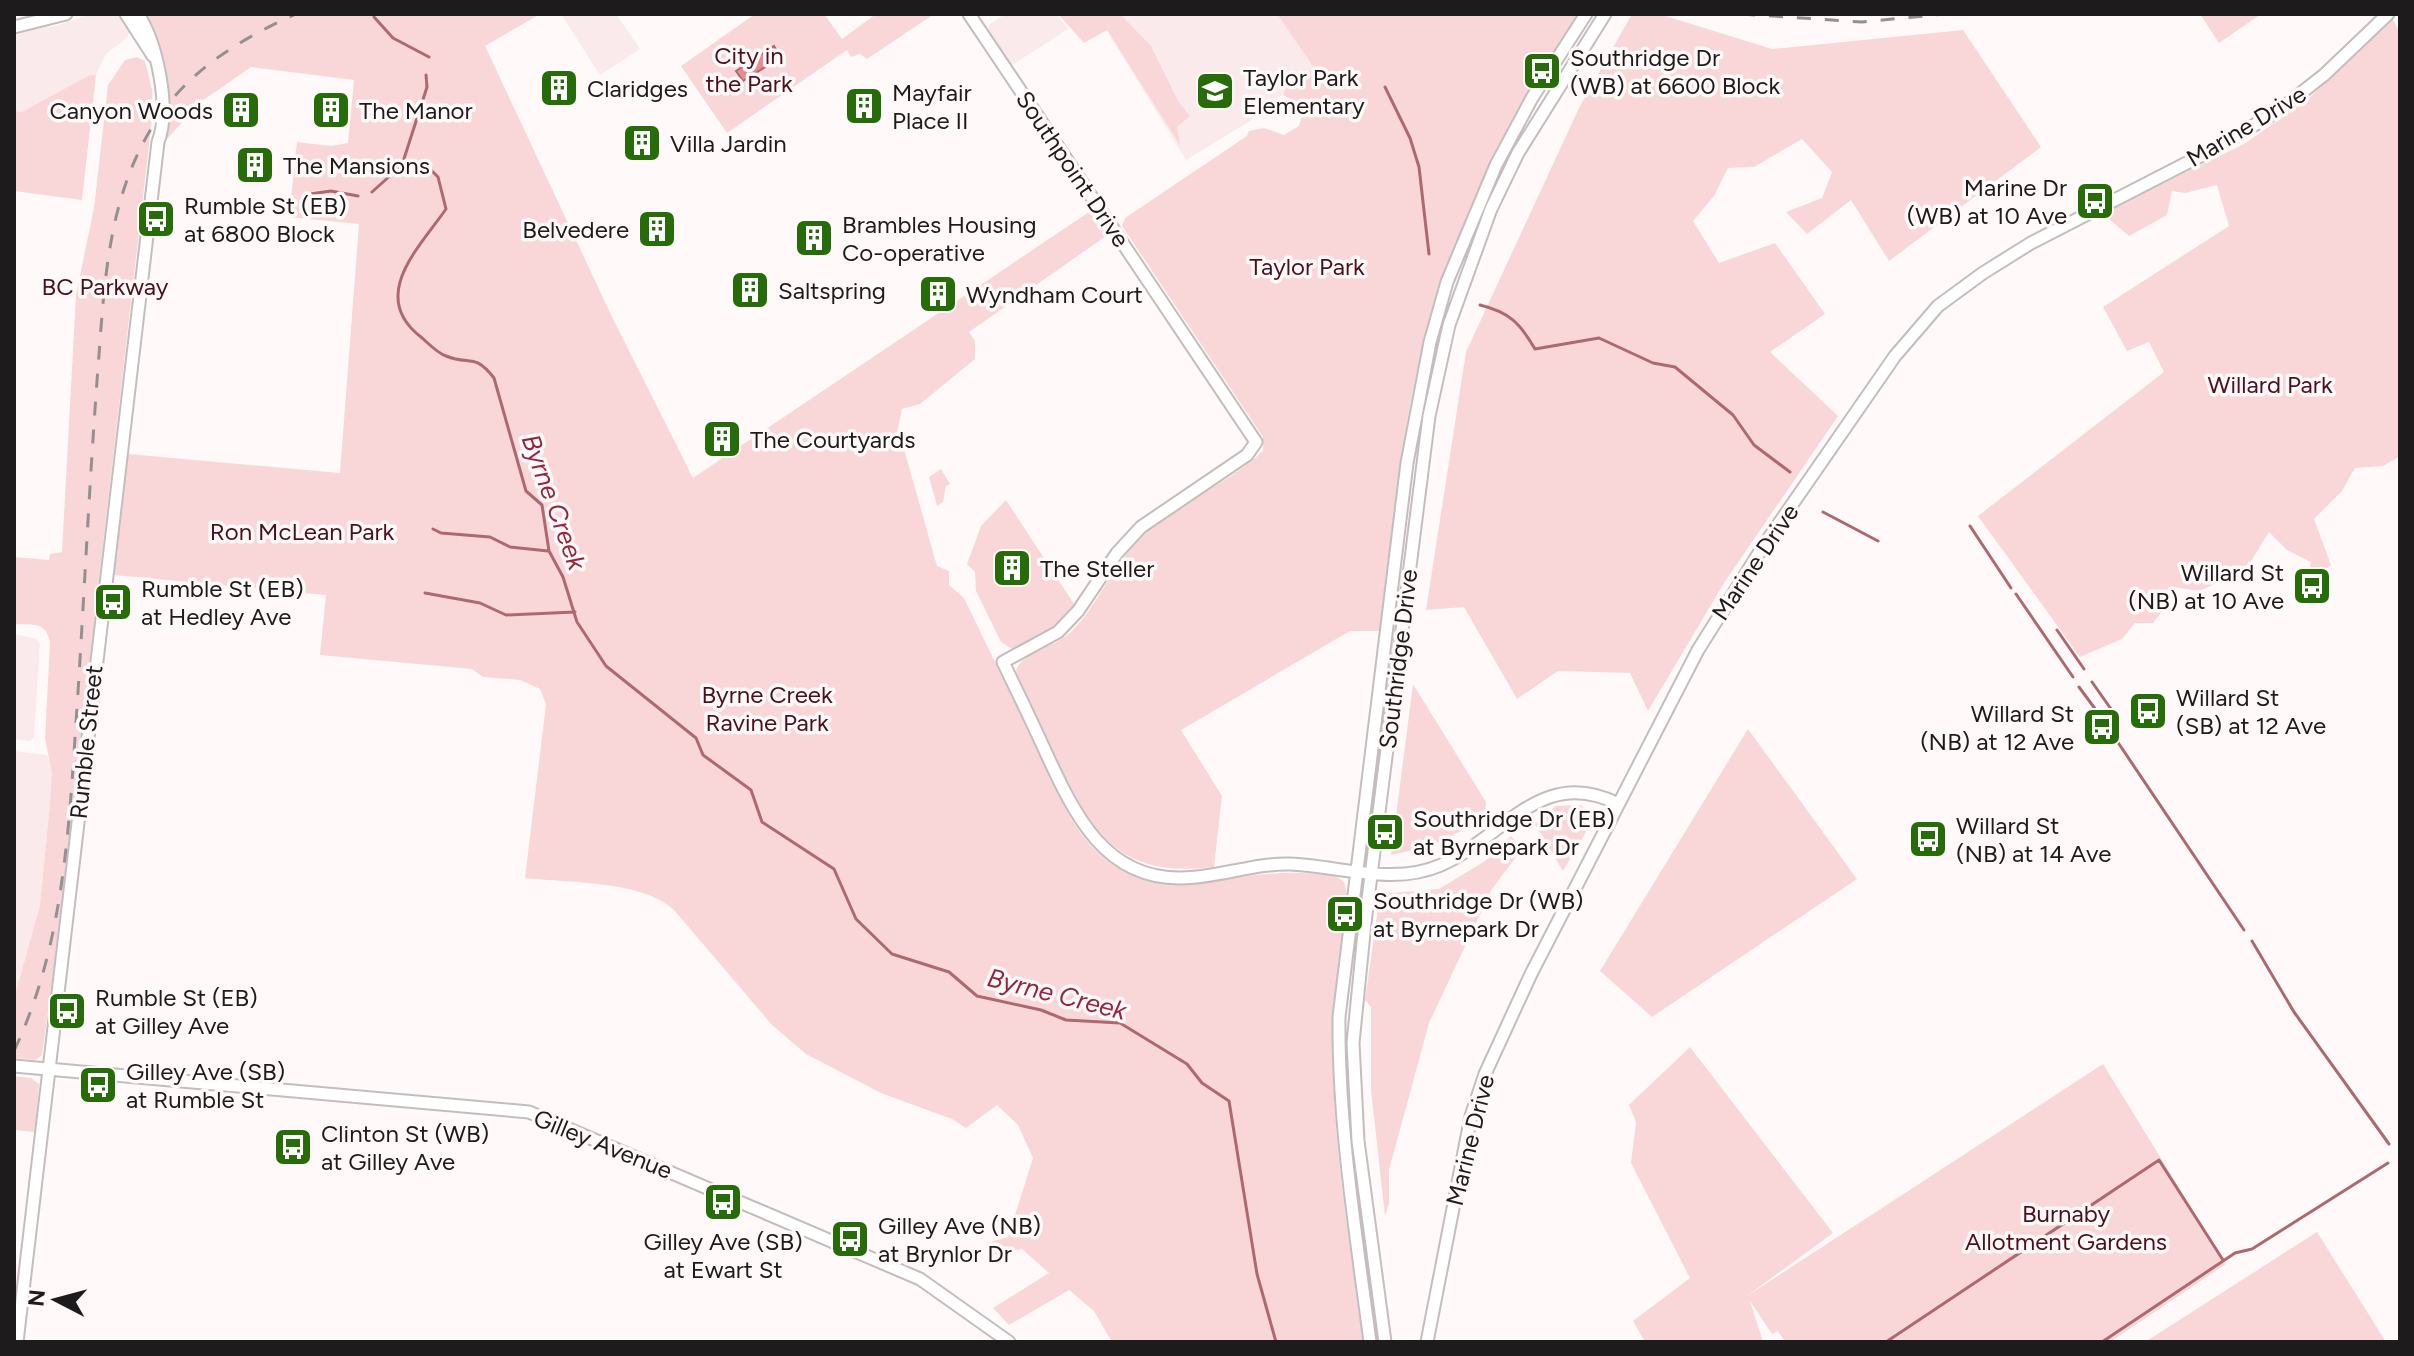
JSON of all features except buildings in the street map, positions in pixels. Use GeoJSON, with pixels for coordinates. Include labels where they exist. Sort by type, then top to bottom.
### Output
{"type":"FeatureCollection","features":[{"type":"Feature","properties":{"kind":"street"},"geometry":{"type":"LineString","coordinates":[[14,27],[66,14]]}},
{"type":"Feature","properties":{"kind":"street","name":"Rumble Street"},"geometry":{"type":"LineString","coordinates":[[126,14],[154,57]]}},
{"type":"Feature","properties":{"kind":"street","name":"Rumble Street"},"geometry":{"type":"LineString","coordinates":[[17,1342],[163,120],[153,40],[138,14]]}},
{"type":"Feature","properties":{"kind":"street","name":"Southpoint Drive"},"geometry":{"type":"LineString","coordinates":[[969,14],[1252,433],[1255,444],[1247,455],[1141,527],[1117,553],[1078,611],[1058,632],[1003,662],[1077,818],[1093,839],[1119,860],[1149,873],[1182,878],[1279,864],[1356,871]]}},
{"type":"Feature","properties":{"kind":"street","name":"Southridge Drive"},"geometry":{"type":"LineString","coordinates":[[1370,1342],[1338,1076],[1340,1003],[1407,463],[1430,342],[1447,282],[1496,165],[1532,98],[1586,14]]}},
{"type":"Feature","properties":{"kind":"street","name":"Southridge Drive"},"geometry":{"type":"LineString","coordinates":[[1385,1342],[1354,1095],[1357,990],[1429,416],[1449,325],[1491,209],[1518,153],[1605,14]]}},
{"type":"Feature","properties":{"kind":"street","name":"Marine Drive"},"geometry":{"type":"LineString","coordinates":[[1427,1342],[1462,1152],[1481,1085],[1531,974],[1677,688],[1732,594],[1880,377],[1938,306],[2031,243],[2212,150],[2278,111],[2313,85],[2388,14]]}},
{"type":"Feature","properties":{"kind":"street"},"geometry":{"type":"LineString","coordinates":[[1356,871],[1423,871],[1443,864],[1539,801],[1557,793],[1587,791],[1618,804]]}},
{"type":"Feature","properties":{"kind":"street","name":"Gilley Avenue"},"geometry":{"type":"LineString","coordinates":[[14,1066],[529,1112],[920,1279],[1009,1342]]}},
{"type":"Feature","properties":{"kind":"shaded area"},"geometry":{"type":"Polygon","coordinates":[[[90,14],[122,14],[130,29],[127,38],[106,54],[96,75],[22,112],[14,111],[14,32],[56,26],[90,14]]]}},
{"type":"Feature","properties":{"kind":"shaded area"},"geometry":{"type":"Polygon","coordinates":[[[561,14],[616,14],[640,49],[600,75],[561,14]]]}},
{"type":"Feature","properties":{"kind":"shaded area"},"geometry":{"type":"Polygon","coordinates":[[[1005,14],[1057,14],[1068,29],[1012,65],[987,32],[990,24],[1005,14]]]}},
{"type":"Feature","properties":{"kind":"shaded area","name":"Taylor Park Elementary"},"geometry":{"type":"Polygon","coordinates":[[[1097,14],[1277,14],[1315,68],[1286,86],[1283,95],[1270,100],[1250,121],[1186,160],[1097,14]]]}},
{"type":"Feature","properties":{"kind":"shaded area"},"geometry":{"type":"Polygon","coordinates":[[[774,46],[781,57],[743,81],[736,71],[774,46]]]}},
{"type":"Feature","properties":{"kind":"shaded area"},"geometry":{"type":"Polygon","coordinates":[[[14,634],[37,639],[40,644],[34,737],[30,741],[14,739],[14,634]]]}},
{"type":"Feature","properties":{"kind":"shaded area"},"geometry":{"type":"Polygon","coordinates":[[[14,751],[47,755],[53,773],[40,905],[14,999],[14,751]]]}},
{"type":"Feature","properties":{"kind":"green space","name":"Byrne Creek Ravine Park"},"geometry":{"type":"Polygon","coordinates":[[[143,14],[540,14],[485,46],[613,319],[693,478],[1095,208],[1109,234],[969,332],[975,341],[975,359],[920,404],[902,409],[898,428],[937,566],[949,571],[949,585],[964,598],[1070,817],[1095,850],[1122,870],[1151,880],[1181,882],[1281,873],[1328,875],[1344,882],[1347,906],[1336,991],[1333,1079],[1345,1211],[1363,1342],[1112,1342],[1094,1311],[1069,1290],[1009,1325],[993,1308],[1049,1273],[1022,1249],[992,1255],[986,1243],[1008,1237],[1033,1158],[1018,1125],[997,1105],[966,1128],[952,1119],[881,1093],[806,1054],[772,1025],[674,910],[660,900],[624,888],[525,878],[546,704],[540,689],[520,680],[483,677],[472,669],[320,655],[326,595],[114,575],[128,454],[340,473],[359,224],[289,217],[297,142],[331,146],[348,143],[354,80],[251,67],[202,101],[165,141],[164,76],[143,14]]]}},
{"type":"Feature","properties":{"kind":"green space","name":"City in the Park"},"geometry":{"type":"Polygon","coordinates":[[[755,14],[824,14],[842,39],[876,14],[934,14],[867,59],[860,54],[851,57],[847,50],[727,133],[681,66],[755,14]]]}},
{"type":"Feature","properties":{"kind":"green space"},"geometry":{"type":"Polygon","coordinates":[[[1058,14],[1120,14],[1151,46],[1178,101],[1190,116],[1177,127],[1180,145],[1107,30],[1084,43],[1058,14]]]}},
{"type":"Feature","properties":{"kind":"green space","name":"Taylor Park"},"geometry":{"type":"Polygon","coordinates":[[[1277,14],[1581,14],[1530,94],[1485,177],[1466,219],[1434,308],[1407,422],[1380,631],[1350,631],[1181,730],[1222,796],[1214,867],[1165,868],[1127,855],[1097,829],[1065,775],[1021,687],[1016,670],[1032,654],[1070,633],[1143,535],[1263,451],[1263,437],[1122,226],[1125,218],[1247,136],[1249,131],[1264,128],[1284,135],[1299,126],[1302,116],[1298,103],[1283,95],[1286,87],[1314,68],[1277,14]]]}},
{"type":"Feature","properties":{"kind":"green space"},"geometry":{"type":"Polygon","coordinates":[[[1632,14],[1659,14],[1772,49],[1963,30],[2041,147],[1889,261],[1851,200],[1807,234],[1786,212],[1822,198],[1832,172],[1802,139],[1754,167],[1728,168],[1714,196],[1693,221],[1719,263],[1775,243],[1825,314],[1770,352],[1838,416],[1724,583],[1648,711],[1630,673],[1558,671],[1517,699],[1464,607],[1426,610],[1466,352],[1579,108],[1632,14]]]}},
{"type":"Feature","properties":{"kind":"green space"},"geometry":{"type":"Polygon","coordinates":[[[2200,14],[2261,14],[2219,43],[2200,14]]]}},
{"type":"Feature","properties":{"kind":"green space","name":"Willard Park"},"geometry":{"type":"Polygon","coordinates":[[[2393,19],[2400,33],[2400,456],[2383,466],[2355,468],[2342,491],[2314,519],[2331,565],[2307,585],[2311,562],[2287,550],[2269,532],[2245,571],[2199,591],[2173,587],[2166,592],[2164,609],[2153,623],[2135,623],[2122,639],[2080,657],[1978,516],[2164,372],[2149,342],[2127,351],[2103,307],[2229,226],[2217,185],[2185,193],[2172,191],[2167,215],[2129,236],[2102,213],[2244,144],[2307,100],[2393,19]]]}},
{"type":"Feature","properties":{"kind":"green space","name":"BC Parkway"},"geometry":{"type":"Polygon","coordinates":[[[137,57],[145,61],[152,90],[152,119],[56,953],[42,1055],[35,1060],[14,1058],[14,999],[40,905],[52,773],[45,739],[50,642],[41,627],[14,624],[14,557],[49,560],[50,554],[62,552],[76,295],[94,208],[108,85],[125,60],[137,57]]]}},
{"type":"Feature","properties":{"kind":"green space"},"geometry":{"type":"Polygon","coordinates":[[[90,75],[96,75],[82,200],[14,191],[14,111],[22,112],[90,75]]]}},
{"type":"Feature","properties":{"kind":"green space"},"geometry":{"type":"Polygon","coordinates":[[[941,469],[950,484],[946,486],[943,502],[937,506],[929,477],[941,469]]]}},
{"type":"Feature","properties":{"kind":"green space","name":"The Steller"},"geometry":{"type":"Polygon","coordinates":[[[1006,500],[1074,604],[1053,627],[1012,649],[1001,642],[976,591],[975,572],[967,564],[981,526],[1006,500]]]}},
{"type":"Feature","properties":{"kind":"green space"},"geometry":{"type":"Polygon","coordinates":[[[1413,684],[1486,802],[1485,819],[1431,846],[1391,855],[1413,684]]]}},
{"type":"Feature","properties":{"kind":"green space"},"geometry":{"type":"Polygon","coordinates":[[[1748,729],[1857,879],[1652,1017],[1600,971],[1748,729]]]}},
{"type":"Feature","properties":{"kind":"green space"},"geometry":{"type":"Polygon","coordinates":[[[1580,805],[1596,815],[1563,871],[1535,824],[1556,806],[1580,805]]]}},
{"type":"Feature","properties":{"kind":"green space"},"geometry":{"type":"Polygon","coordinates":[[[1511,836],[1522,849],[1492,889],[1429,1023],[1389,1170],[1389,1204],[1385,1216],[1371,1090],[1371,1007],[1365,1000],[1380,894],[1439,889],[1485,861],[1511,836]]]}},
{"type":"Feature","properties":{"kind":"green space","name":"Burnaby Allotment Gardens"},"geometry":{"type":"Polygon","coordinates":[[[1690,1047],[1833,1233],[1747,1296],[2103,1064],[2226,1264],[2110,1342],[1785,1342],[1778,1331],[1772,1334],[1750,1301],[1763,1342],[1645,1342],[1633,1321],[1690,1278],[1631,1163],[1636,1122],[1629,1105],[1690,1047]]]}},
{"type":"Feature","properties":{"kind":"green space"},"geometry":{"type":"Polygon","coordinates":[[[14,1076],[31,1078],[39,1084],[35,1132],[14,1130],[14,1076]]]}},
{"type":"Feature","properties":{"kind":"green space"},"geometry":{"type":"Polygon","coordinates":[[[2317,1232],[2386,1342],[2145,1342],[2317,1232]]]}},
{"type":"Feature","properties":{"kind":"waterway","name":"Byrne Creek"},"geometry":{"type":"LineString","coordinates":[[374,17],[393,38],[429,57]]}},
{"type":"Feature","properties":{"kind":"waterway","name":"Byrne Creek"},"geometry":{"type":"LineString","coordinates":[[426,75],[427,87],[402,165],[426,165],[438,177],[446,209],[404,272],[398,289],[399,305],[406,321],[436,350],[454,359],[476,362],[494,378],[526,491],[542,505],[549,551],[563,577],[577,622],[606,666],[696,738],[703,755],[751,790],[762,822],[834,869],[856,919],[892,954],[949,972],[977,996],[1041,1010],[1066,1020],[1120,1023],[1187,1064],[1202,1083],[1229,1101],[1257,1274],[1276,1342]]}},
{"type":"Feature","properties":{"kind":"waterway"},"geometry":{"type":"LineString","coordinates":[[1385,87],[1410,138],[1419,167],[1429,254]]}},
{"type":"Feature","properties":{"kind":"waterway"},"geometry":{"type":"LineString","coordinates":[[372,192],[402,165]]}},
{"type":"Feature","properties":{"kind":"waterway"},"geometry":{"type":"LineString","coordinates":[[310,194],[331,191],[358,196]]}},
{"type":"Feature","properties":{"kind":"waterway"},"geometry":{"type":"LineString","coordinates":[[1480,305],[1499,311],[1513,320],[1535,349],[1599,338],[1653,363],[1675,367],[1733,415],[1754,445],[1790,472]]}},
{"type":"Feature","properties":{"kind":"waterway"},"geometry":{"type":"LineString","coordinates":[[1823,512],[1878,541]]}},
{"type":"Feature","properties":{"kind":"waterway"},"geometry":{"type":"LineString","coordinates":[[1970,526],[2011,588]]}},
{"type":"Feature","properties":{"kind":"waterway"},"geometry":{"type":"LineString","coordinates":[[433,529],[441,533],[490,537],[510,547],[548,551]]}},
{"type":"Feature","properties":{"kind":"waterway"},"geometry":{"type":"LineString","coordinates":[[425,593],[480,603],[506,615],[575,612]]}},
{"type":"Feature","properties":{"kind":"waterway"},"geometry":{"type":"LineString","coordinates":[[2016,594],[2073,677]]}},
{"type":"Feature","properties":{"kind":"waterway"},"geometry":{"type":"LineString","coordinates":[[2057,630],[2084,669]]}},
{"type":"Feature","properties":{"kind":"waterway"},"geometry":{"type":"LineString","coordinates":[[2092,682],[2111,709]]}},
{"type":"Feature","properties":{"kind":"waterway"},"geometry":{"type":"LineString","coordinates":[[2079,687],[2104,721]]}},
{"type":"Feature","properties":{"kind":"waterway"},"geometry":{"type":"LineString","coordinates":[[2115,738],[2244,930]]}},
{"type":"Feature","properties":{"kind":"waterway"},"geometry":{"type":"LineString","coordinates":[[2252,941],[2294,1012],[2389,1144]]}},
{"type":"Feature","properties":{"kind":"waterway"},"geometry":{"type":"LineString","coordinates":[[1886,1342],[2159,1160],[2223,1260]]}},
{"type":"Feature","properties":{"kind":"waterway"},"geometry":{"type":"LineString","coordinates":[[2102,1342],[2235,1253],[2252,1249],[2388,1163]]}},
{"type":"Feature","properties":{"kind":"railway"},"geometry":{"type":"LineString","coordinates":[[14,1051],[44,968],[62,883],[74,752],[102,316],[109,251],[124,188],[151,129],[179,91],[233,47],[296,14]]}},
{"type":"Feature","properties":{"kind":"railway"},"geometry":{"type":"LineString","coordinates":[[1741,14],[1862,22],[1945,14]]}},
{"type":"Feature","properties":{"kind":"place","name":"Southridge Dr (WB) at 6600 Block"},"geometry":{"type":"Point","coordinates":[1542,71]}},
{"type":"Feature","properties":{"kind":"place","name":"Claridges"},"geometry":{"type":"Point","coordinates":[559,88]}},
{"type":"Feature","properties":{"kind":"place","name":"Taylor Park Elementary"},"geometry":{"type":"Point","coordinates":[1215,91]}},
{"type":"Feature","properties":{"kind":"place","name":"Mayfair Place II"},"geometry":{"type":"Point","coordinates":[864,106]}},
{"type":"Feature","properties":{"kind":"place","name":"Canyon Woods"},"geometry":{"type":"Point","coordinates":[241,110]}},
{"type":"Feature","properties":{"kind":"place","name":"The Manor"},"geometry":{"type":"Point","coordinates":[331,110]}},
{"type":"Feature","properties":{"kind":"place","name":"Villa Jardin"},"geometry":{"type":"Point","coordinates":[642,143]}},
{"type":"Feature","properties":{"kind":"place","name":"The Mansions"},"geometry":{"type":"Point","coordinates":[255,165]}},
{"type":"Feature","properties":{"kind":"place","name":"Marine Dr (WB) at 10 Ave"},"geometry":{"type":"Point","coordinates":[2095,201]}},
{"type":"Feature","properties":{"kind":"place","name":"Rumble St (EB) at 6800 Block"},"geometry":{"type":"Point","coordinates":[156,219]}},
{"type":"Feature","properties":{"kind":"place","name":"Belvedere"},"geometry":{"type":"Point","coordinates":[657,229]}},
{"type":"Feature","properties":{"kind":"place","name":"Brambles Housing Co-operative"},"geometry":{"type":"Point","coordinates":[814,238]}},
{"type":"Feature","properties":{"kind":"place","name":"Saltspring"},"geometry":{"type":"Point","coordinates":[750,290]}},
{"type":"Feature","properties":{"kind":"place","name":"Wyndham Court"},"geometry":{"type":"Point","coordinates":[938,294]}},
{"type":"Feature","properties":{"kind":"place","name":"The Courtyards"},"geometry":{"type":"Point","coordinates":[722,439]}},
{"type":"Feature","properties":{"kind":"place","name":"The Steller"},"geometry":{"type":"Point","coordinates":[1012,568]}},
{"type":"Feature","properties":{"kind":"place","name":"Willard St (NB) at 10 Ave"},"geometry":{"type":"Point","coordinates":[2312,586]}},
{"type":"Feature","properties":{"kind":"place","name":"Rumble St (EB) at Hedley Ave"},"geometry":{"type":"Point","coordinates":[113,602]}},
{"type":"Feature","properties":{"kind":"place","name":"Willard St (SB) at 12 Ave"},"geometry":{"type":"Point","coordinates":[2148,711]}},
{"type":"Feature","properties":{"kind":"place","name":"Willard St (NB) at 12 Ave"},"geometry":{"type":"Point","coordinates":[2102,727]}},
{"type":"Feature","properties":{"kind":"place","name":"Southridge Dr (EB) at Byrnepark Dr"},"geometry":{"type":"Point","coordinates":[1385,832]}},
{"type":"Feature","properties":{"kind":"place","name":"Willard St (NB) at 14 Ave"},"geometry":{"type":"Point","coordinates":[1928,839]}},
{"type":"Feature","properties":{"kind":"place","name":"Southridge Dr (WB) at Byrnepark Dr"},"geometry":{"type":"Point","coordinates":[1345,914]}},
{"type":"Feature","properties":{"kind":"place","name":"Rumble St (EB) at Gilley Ave"},"geometry":{"type":"Point","coordinates":[67,1011]}},
{"type":"Feature","properties":{"kind":"place","name":"Gilley Ave (SB) at Rumble St"},"geometry":{"type":"Point","coordinates":[98,1085]}},
{"type":"Feature","properties":{"kind":"place","name":"Clinton St (WB) at Gilley Ave"},"geometry":{"type":"Point","coordinates":[293,1147]}},
{"type":"Feature","properties":{"kind":"place","name":"Gilley Ave (SB) at Ewart St"},"geometry":{"type":"Point","coordinates":[723,1202]}},
{"type":"Feature","properties":{"kind":"place","name":"Gilley Ave (NB) at Brynlor Dr"},"geometry":{"type":"Point","coordinates":[850,1239]}},
{"type":"Feature","properties":{"kind":"park label","name":"Ron McLean Park"},"geometry":{"type":"Point","coordinates":[302,531]}}]}
